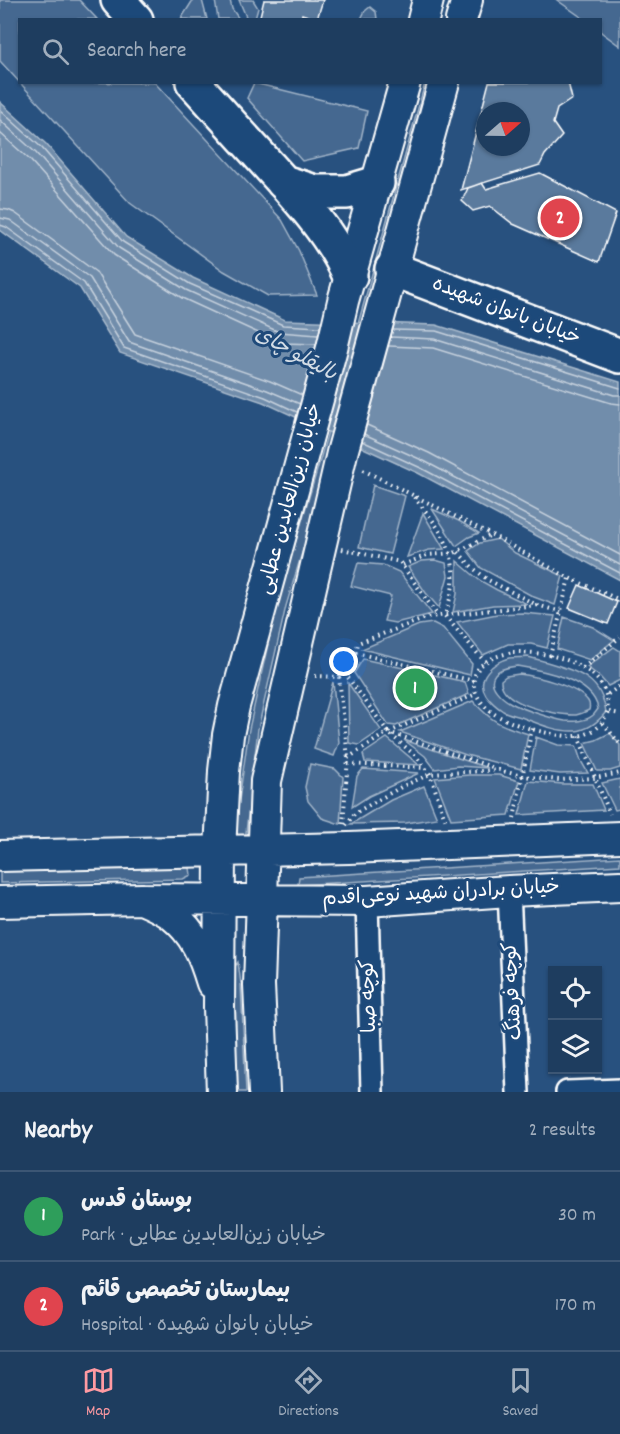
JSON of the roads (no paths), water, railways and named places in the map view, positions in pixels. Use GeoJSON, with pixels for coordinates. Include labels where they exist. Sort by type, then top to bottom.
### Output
{"type":"FeatureCollection","features":[{"type":"Feature","properties":{"kind":"main road"},"geometry":{"type":"LineString","coordinates":[[118,0],[134,18]]}},
{"type":"Feature","properties":{"kind":"main road"},"geometry":{"type":"LineString","coordinates":[[424,18],[428,0]]}},
{"type":"Feature","properties":{"kind":"main road"},"geometry":{"type":"LineString","coordinates":[[462,18],[467,0]]}},
{"type":"Feature","properties":{"kind":"main road"},"geometry":{"type":"LineString","coordinates":[[195,84],[284,182],[329,237],[350,276]]}},
{"type":"Feature","properties":{"kind":"main road","name":"خیابان زین‌العابدین عطایی"},"geometry":{"type":"LineString","coordinates":[[219,900],[224,771],[234,706],[332,348],[340,310],[404,84]]}},
{"type":"Feature","properties":{"kind":"main road","name":"خیابان زین‌العابدین عطایی"},"geometry":{"type":"LineString","coordinates":[[262,900],[266,781],[341,456],[443,84]]}},
{"type":"Feature","properties":{"kind":"main road"},"geometry":{"type":"LineString","coordinates":[[284,182],[315,192],[347,192],[377,183]]}},
{"type":"Feature","properties":{"kind":"main road","name":"خیابان بانوان شهیده"},"geometry":{"type":"LineString","coordinates":[[392,268],[620,356]]}},
{"type":"Feature","properties":{"kind":"main road"},"geometry":{"type":"LineString","coordinates":[[266,789],[268,802],[280,830],[295,850]]}},
{"type":"Feature","properties":{"kind":"main road"},"geometry":{"type":"LineString","coordinates":[[0,856],[295,850],[615,826]]}},
{"type":"Feature","properties":{"kind":"main road","name":"خیابان برادران شهید نوعی‌اقدم"},"geometry":{"type":"LineString","coordinates":[[0,902],[142,899],[367,901],[620,886]]}},
{"type":"Feature","properties":{"kind":"main road"},"geometry":{"type":"LineString","coordinates":[[142,899],[171,914],[184,926],[198,945],[206,962],[219,1007]]}},
{"type":"Feature","properties":{"kind":"main road"},"geometry":{"type":"LineString","coordinates":[[219,900],[222,1092]]}},
{"type":"Feature","properties":{"kind":"main road"},"geometry":{"type":"LineString","coordinates":[[262,900],[259,985],[264,1092]]}},
{"type":"Feature","properties":{"kind":"street","name":"کوچه فرهنگ"},"geometry":{"type":"LineString","coordinates":[[509,891],[518,1092]]}},
{"type":"Feature","properties":{"kind":"street","name":"کوچه صبا"},"geometry":{"type":"LineString","coordinates":[[367,901],[372,1092]]}},
{"type":"Feature","properties":{"kind":"street"},"geometry":{"type":"LineString","coordinates":[[567,1092],[620,1090]]}},
{"type":"Feature","properties":{"kind":"water","name":"بالیقلو چای"},"geometry":{"type":"Polygon","coordinates":[[[0,102],[46,144],[126,237],[193,278],[285,320],[436,325],[620,382],[620,580],[418,473],[263,402],[120,353],[80,288],[0,230],[0,102]]]}},
{"type":"Feature","properties":{"kind":"place","name":"بیمارستان تخصصی قائم"},"geometry":{"type":"Point","coordinates":[560,218]}},
{"type":"Feature","properties":{"kind":"place","name":"بوستان قدس"},"geometry":{"type":"Point","coordinates":[415,688]}}]}
